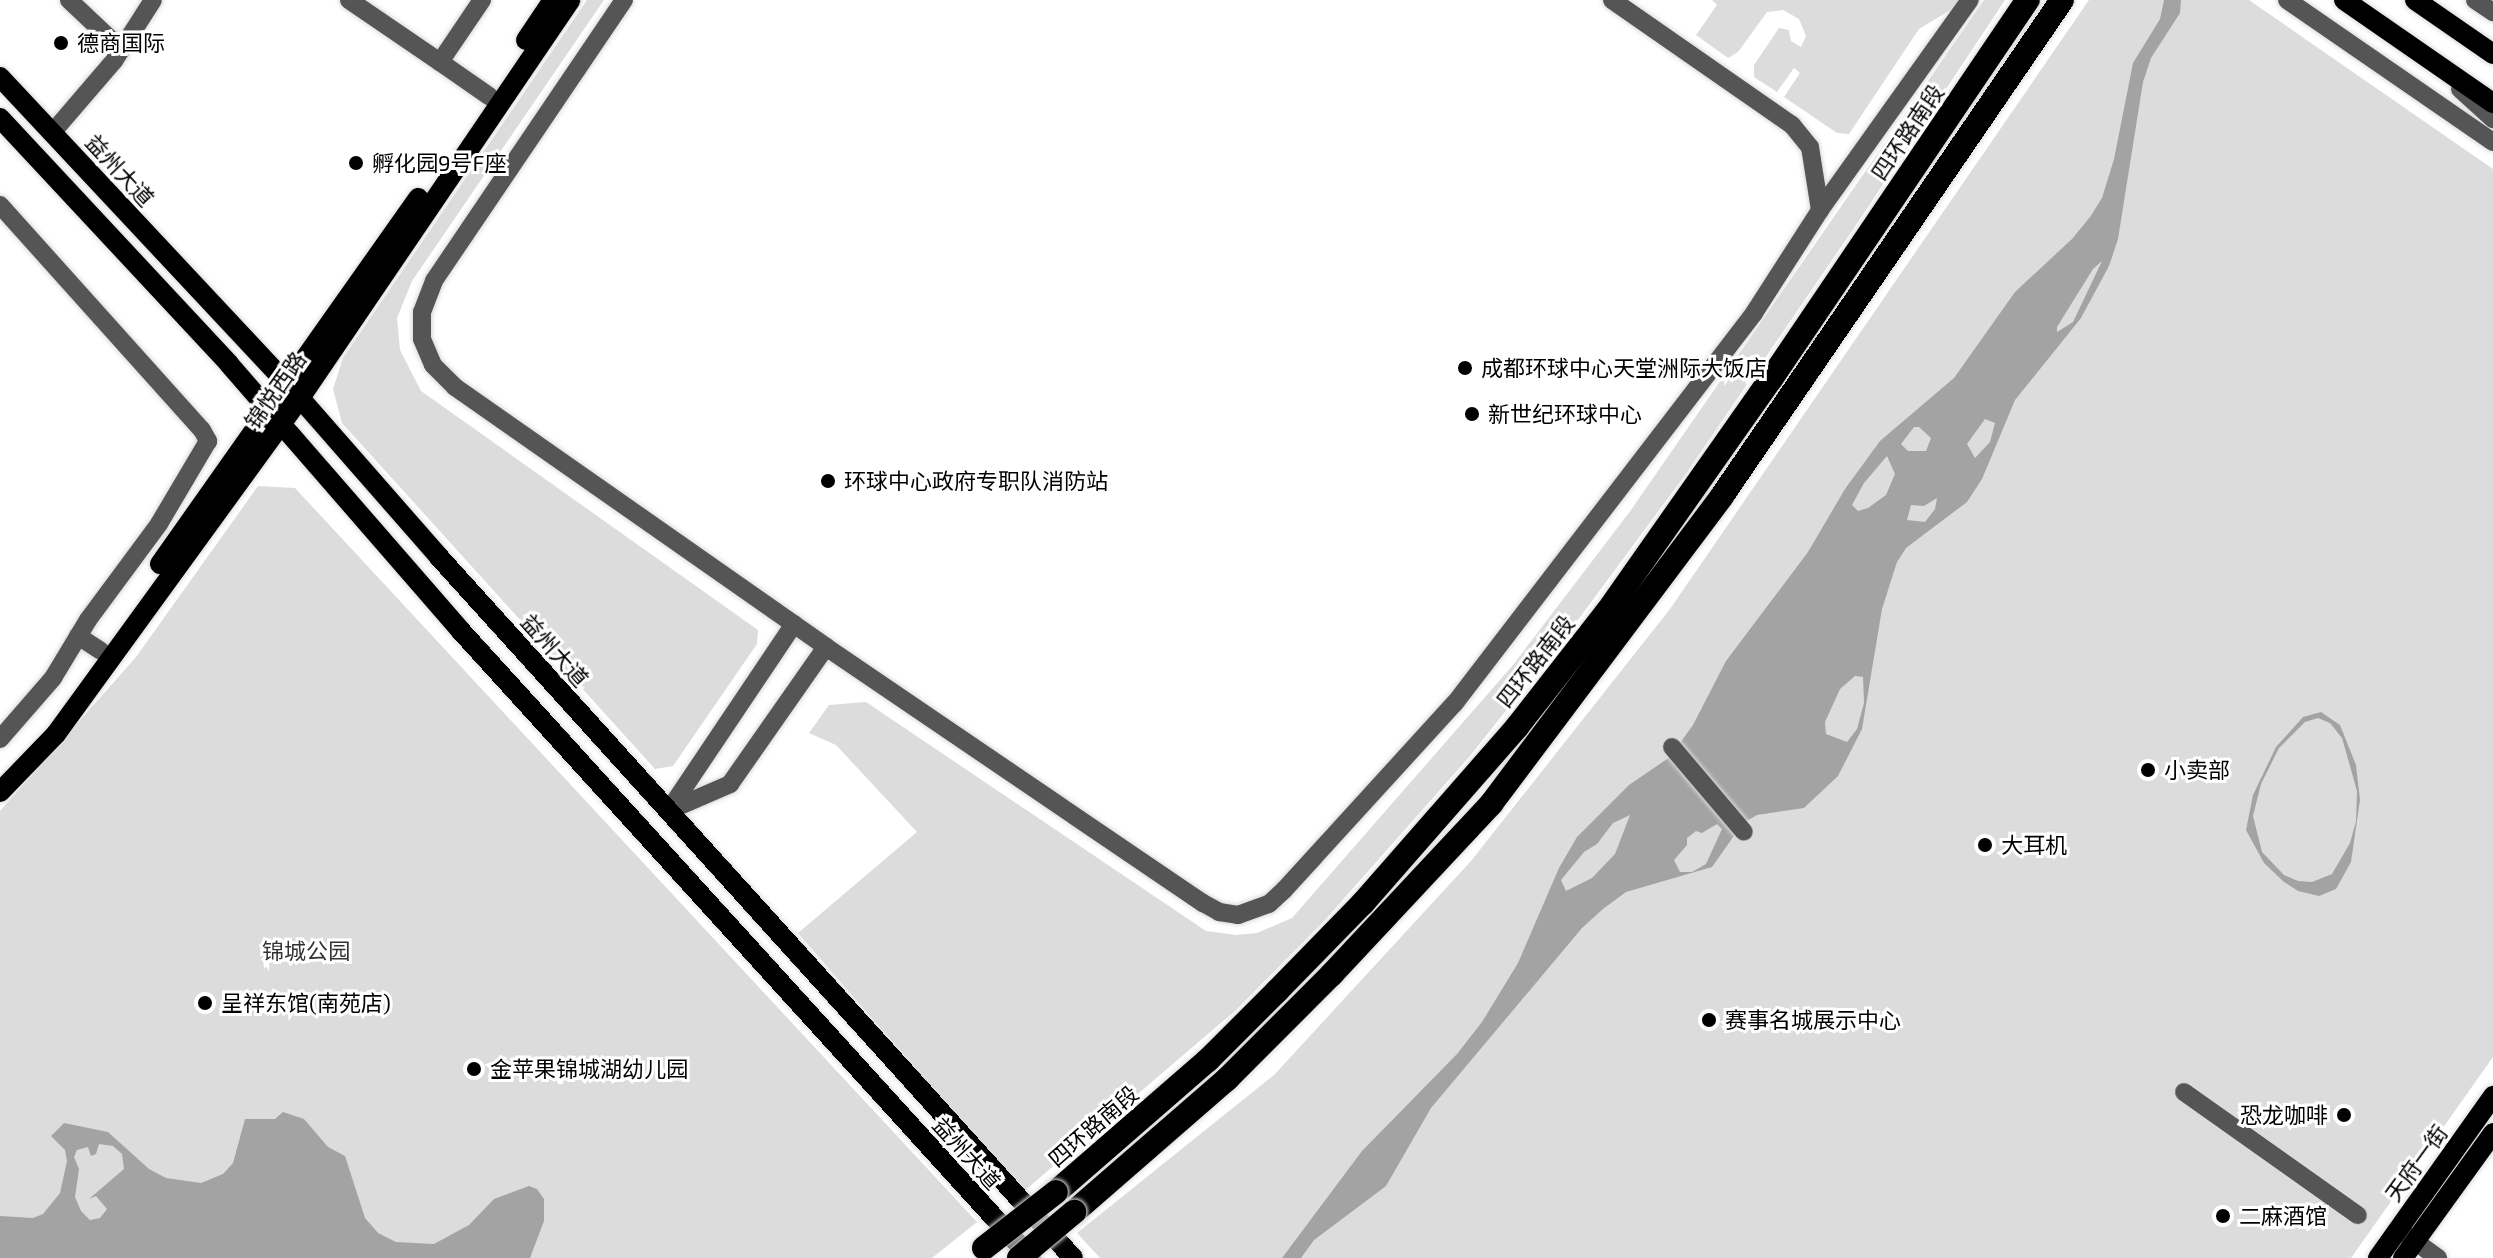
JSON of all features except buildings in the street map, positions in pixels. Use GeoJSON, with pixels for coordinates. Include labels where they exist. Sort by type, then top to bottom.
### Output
{"type":"FeatureCollection","features":[{"type":"Feature","properties":{"kind":"highway","name":"四环路南段"},"geometry":{"type":"LineString","coordinates":[[978,1253],[1056,1192],[1208,1060],[1381,883],[1517,727],[1607,612],[1771,379],[2028,0]]}},
{"type":"Feature","properties":{"kind":"highway"},"geometry":{"type":"LineString","coordinates":[[1019,1258],[1227,1079],[1343,964],[1491,804],[1722,496],[2062,0]]}},
{"type":"Feature","properties":{"kind":"main road","name":"锦悦西路"},"geometry":{"type":"LineString","coordinates":[[0,792],[56,734],[273,418],[285,383],[489,96],[553,0]]}},
{"type":"Feature","properties":{"kind":"main road","name":"锦悦西路"},"geometry":{"type":"LineString","coordinates":[[0,775],[46,726],[273,418],[300,398],[570,0]]}},
{"type":"Feature","properties":{"kind":"main road"},"geometry":{"type":"LineString","coordinates":[[2344,0],[2493,103]]}},
{"type":"Feature","properties":{"kind":"main road"},"geometry":{"type":"LineString","coordinates":[[2415,0],[2493,54]]}},
{"type":"Feature","properties":{"kind":"main road","name":"益州大道"},"geometry":{"type":"LineString","coordinates":[[0,77],[300,398],[1073,1258]]}},
{"type":"Feature","properties":{"kind":"main road","name":"益州大道"},"geometry":{"type":"LineString","coordinates":[[0,118],[229,364],[273,418],[567,749],[1031,1258]]}},
{"type":"Feature","properties":{"kind":"main road","name":"天府一街"},"geometry":{"type":"LineString","coordinates":[[2396,1249],[2493,1096]]}},
{"type":"Feature","properties":{"kind":"main road","name":"天府一街"},"geometry":{"type":"LineString","coordinates":[[2396,1249],[2493,1133]]}},
{"type":"Feature","properties":{"kind":"street"},"geometry":{"type":"LineString","coordinates":[[69,0],[121,49]]}},
{"type":"Feature","properties":{"kind":"street"},"geometry":{"type":"LineString","coordinates":[[52,133],[75,111],[153,0]]}},
{"type":"Feature","properties":{"kind":"street"},"geometry":{"type":"LineString","coordinates":[[349,0],[489,96]]}},
{"type":"Feature","properties":{"kind":"street"},"geometry":{"type":"LineString","coordinates":[[440,62],[482,0]]}},
{"type":"Feature","properties":{"kind":"street"},"geometry":{"type":"LineString","coordinates":[[624,0],[434,281],[422,312],[422,339],[433,365],[455,387],[826,647],[1203,903],[1219,912],[1238,915],[1252,912],[1284,890],[1455,703],[1754,313],[1820,210],[1970,0]]}},
{"type":"Feature","properties":{"kind":"street"},"geometry":{"type":"LineString","coordinates":[[1612,0],[1792,125],[1810,147],[1817,174],[1820,210]]}},
{"type":"Feature","properties":{"kind":"street"},"geometry":{"type":"LineString","coordinates":[[2287,0],[2493,142]]}},
{"type":"Feature","properties":{"kind":"street"},"geometry":{"type":"LineString","coordinates":[[2475,0],[2493,12]]}},
{"type":"Feature","properties":{"kind":"street"},"geometry":{"type":"LineString","coordinates":[[2446,21],[2493,44]]}},
{"type":"Feature","properties":{"kind":"street"},"geometry":{"type":"LineString","coordinates":[[2423,54],[2493,119]]}},
{"type":"Feature","properties":{"kind":"street"},"geometry":{"type":"LineString","coordinates":[[0,205],[202,430],[208,441],[159,524],[78,636],[53,678],[0,739]]}},
{"type":"Feature","properties":{"kind":"street"},"geometry":{"type":"LineString","coordinates":[[668,811],[794,624]]}},
{"type":"Feature","properties":{"kind":"street"},"geometry":{"type":"LineString","coordinates":[[78,636],[101,651]]}},
{"type":"Feature","properties":{"kind":"street"},"geometry":{"type":"LineString","coordinates":[[668,811],[730,784],[826,647]]}},
{"type":"Feature","properties":{"kind":"street"},"geometry":{"type":"LineString","coordinates":[[1672,747],[1744,832]]}},
{"type":"Feature","properties":{"kind":"street"},"geometry":{"type":"LineString","coordinates":[[2184,1092],[2358,1215]]}},
{"type":"Feature","properties":{"kind":"street"},"geometry":{"type":"LineString","coordinates":[[2396,1249],[2438,1258]]}},
{"type":"Feature","properties":{"kind":"green space"},"geometry":{"type":"Polygon","coordinates":[[[587,0],[604,0],[412,281],[397,318],[400,350],[421,391],[758,630],[757,644],[673,766],[655,769],[342,423],[333,389],[343,358],[587,0]]]}},
{"type":"Feature","properties":{"kind":"green space"},"geometry":{"type":"Polygon","coordinates":[[[1712,0],[1959,0],[1952,9],[1919,29],[1849,134],[1837,133],[1784,97],[1800,73],[1794,68],[1777,92],[1754,77],[1754,65],[1779,28],[1789,30],[1791,41],[1801,47],[1806,36],[1799,19],[1783,10],[1767,12],[1738,52],[1728,58],[1696,35],[1717,5],[1712,0]]]}},
{"type":"Feature","properties":{"kind":"green space"},"geometry":{"type":"Polygon","coordinates":[[[1984,0],[2005,0],[1685,475],[1572,628],[1469,757],[1324,921],[1236,1010],[1023,1192],[798,933],[917,832],[836,745],[809,733],[829,705],[866,702],[1206,931],[1236,935],[1257,933],[1292,918],[1513,665],[1631,510],[1984,0]]]}},
{"type":"Feature","properties":{"kind":"green space"},"geometry":{"type":"Polygon","coordinates":[[[2089,0],[2249,0],[2493,169],[2493,1057],[2351,1258],[1100,1258],[1077,1233],[1274,1075],[1471,861],[1670,609],[2089,0]]]}},
{"type":"Feature","properties":{"kind":"green space","name":"锦城公园"},"geometry":{"type":"Polygon","coordinates":[[[258,486],[295,488],[977,1222],[932,1258],[0,1258],[0,811],[136,657],[258,486]]]}},
{"type":"Feature","properties":{"kind":"shaded area"},"geometry":{"type":"Polygon","coordinates":[[[2164,0],[2181,0],[2180,13],[2151,58],[2143,82],[2118,239],[2109,266],[2081,318],[2015,400],[1982,479],[1967,502],[1906,548],[1897,562],[1882,609],[1862,729],[1838,776],[1804,808],[1757,815],[1743,823],[1712,867],[1626,892],[1603,909],[1582,928],[1431,1108],[1386,1186],[1314,1240],[1301,1258],[1282,1258],[1362,1151],[1457,1054],[1482,1022],[1518,963],[1559,868],[1577,837],[1629,785],[1670,757],[1693,725],[1726,661],[1808,552],[1845,489],[1880,441],[1954,378],[2015,292],[2072,239],[2090,217],[2102,198],[2114,159],[2133,63],[2160,19],[2164,0]],[[2102,261],[2093,269],[2057,327],[2057,332],[2073,322],[2102,261]],[[1985,419],[1967,444],[1975,458],[1990,442],[1995,423],[1985,419]],[[1914,427],[1901,444],[1908,451],[1926,451],[1931,438],[1919,427],[1914,427]],[[1887,456],[1864,483],[1852,505],[1858,511],[1886,495],[1895,474],[1887,456]],[[1937,498],[1924,506],[1911,505],[1907,520],[1925,522],[1935,509],[1937,498]],[[1855,676],[1840,689],[1825,722],[1826,734],[1847,742],[1857,729],[1864,703],[1863,677],[1855,676]],[[1630,815],[1613,823],[1597,844],[1584,852],[1561,880],[1566,891],[1592,878],[1615,854],[1630,815]],[[1717,824],[1702,833],[1696,831],[1687,838],[1687,845],[1674,860],[1680,872],[1692,872],[1706,864],[1722,829],[1717,824]]]}},
{"type":"Feature","properties":{"kind":"shaded area"},"geometry":{"type":"Polygon","coordinates":[[[2321,712],[2340,725],[2356,765],[2360,800],[2351,862],[2336,889],[2319,896],[2298,891],[2284,882],[2264,863],[2246,830],[2253,795],[2276,747],[2303,717],[2321,712]],[[2318,718],[2305,722],[2279,748],[2261,784],[2253,816],[2262,852],[2284,875],[2298,881],[2312,882],[2332,874],[2350,843],[2356,821],[2357,791],[2342,738],[2330,723],[2318,718]]]}},
{"type":"Feature","properties":{"kind":"shaded area"},"geometry":{"type":"Polygon","coordinates":[[[283,1112],[304,1119],[328,1147],[345,1156],[365,1218],[378,1233],[396,1242],[434,1244],[469,1225],[494,1199],[529,1186],[537,1189],[544,1199],[544,1221],[530,1258],[0,1258],[0,1216],[33,1218],[43,1214],[60,1193],[67,1161],[65,1150],[51,1136],[64,1123],[108,1132],[149,1169],[166,1178],[201,1183],[223,1174],[233,1163],[245,1119],[275,1119],[283,1112]],[[99,1144],[96,1154],[91,1156],[88,1147],[77,1150],[74,1157],[79,1169],[75,1197],[81,1211],[90,1220],[100,1218],[107,1209],[96,1196],[89,1199],[124,1169],[122,1154],[113,1146],[99,1144]]]}},
{"type":"Feature","properties":{"kind":"place","name":"德商国际"},"geometry":{"type":"Point","coordinates":[61,43]}},
{"type":"Feature","properties":{"kind":"place","name":"孵化园9号F座"},"geometry":{"type":"Point","coordinates":[356,163]}},
{"type":"Feature","properties":{"kind":"place","name":"成都环球中心天堂洲际大饭店"},"geometry":{"type":"Point","coordinates":[1465,368]}},
{"type":"Feature","properties":{"kind":"place","name":"新世纪环球中心"},"geometry":{"type":"Point","coordinates":[1472,414]}},
{"type":"Feature","properties":{"kind":"place","name":"环球中心政府专职队消防站"},"geometry":{"type":"Point","coordinates":[828,481]}},
{"type":"Feature","properties":{"kind":"place","name":"小卖部"},"geometry":{"type":"Point","coordinates":[2148,770]}},
{"type":"Feature","properties":{"kind":"place","name":"大耳机"},"geometry":{"type":"Point","coordinates":[1985,845]}},
{"type":"Feature","properties":{"kind":"place","name":"呈祥东馆(南苑店)"},"geometry":{"type":"Point","coordinates":[205,1003]}},
{"type":"Feature","properties":{"kind":"place","name":"赛事名城展示中心"},"geometry":{"type":"Point","coordinates":[1709,1020]}},
{"type":"Feature","properties":{"kind":"place","name":"金苹果锦城湖幼儿园"},"geometry":{"type":"Point","coordinates":[474,1069]}},
{"type":"Feature","properties":{"kind":"place","name":"恐龙咖啡"},"geometry":{"type":"Point","coordinates":[2344,1115]}},
{"type":"Feature","properties":{"kind":"place","name":"二麻酒馆"},"geometry":{"type":"Point","coordinates":[2223,1216]}}]}
